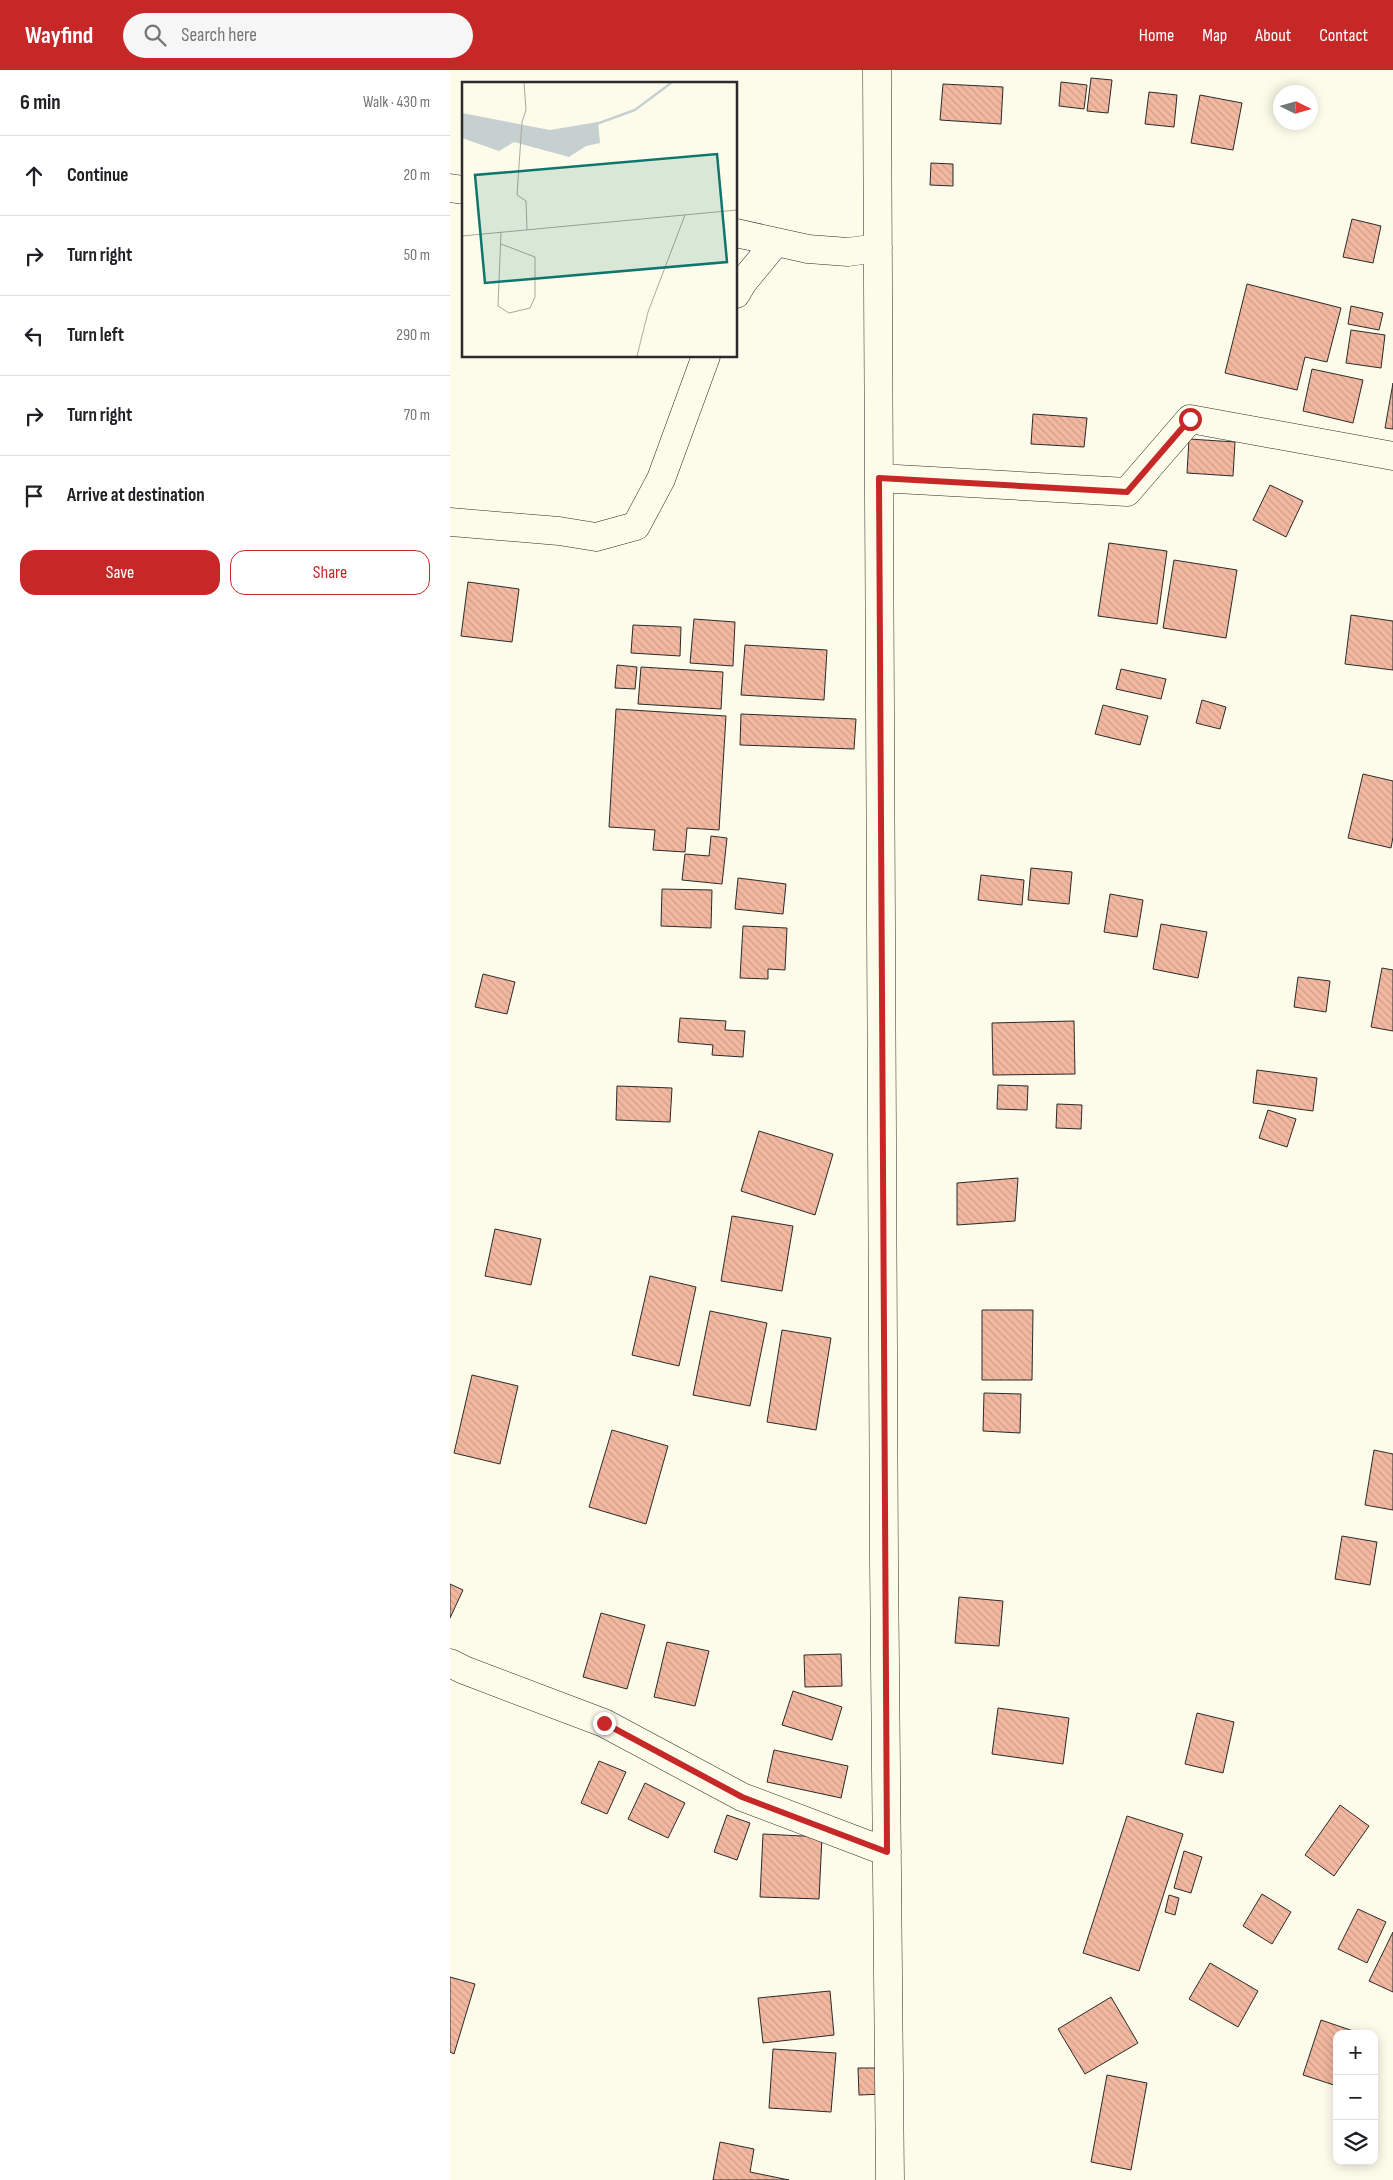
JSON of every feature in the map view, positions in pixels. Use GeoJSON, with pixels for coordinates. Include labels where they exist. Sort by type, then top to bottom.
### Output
{"type":"FeatureCollection","features":[{"type":"Feature","properties":{"kind":"street"},"geometry":{"type":"LineString","coordinates":[[877,70],[890,2180]]}},
{"type":"Feature","properties":{"kind":"street"},"geometry":{"type":"LineString","coordinates":[[738,233],[808,249],[848,252],[878,248]]}},
{"type":"Feature","properties":{"kind":"street"},"geometry":{"type":"LineString","coordinates":[[738,291],[776,242]]}},
{"type":"Feature","properties":{"kind":"street"},"geometry":{"type":"LineString","coordinates":[[450,522],[560,531],[596,537],[636,526],[661,479],[705,358]]}},
{"type":"Feature","properties":{"kind":"street"},"geometry":{"type":"LineString","coordinates":[[879,478],[1127,492],[1190,419],[1393,456]]}},
{"type":"Feature","properties":{"kind":"street"},"geometry":{"type":"LineString","coordinates":[[450,1663],[604,1723],[742,1797],[887,1852]]}},
{"type":"Feature","properties":{"kind":"building"},"geometry":{"type":"Polygon","coordinates":[[[1091,78],[1112,80],[1108,113],[1087,111],[1091,78]]]}},
{"type":"Feature","properties":{"kind":"building"},"geometry":{"type":"Polygon","coordinates":[[[1061,82],[1087,85],[1084,109],[1059,106],[1061,82]]]}},
{"type":"Feature","properties":{"kind":"building"},"geometry":{"type":"Polygon","coordinates":[[[943,84],[1003,87],[1001,124],[940,120],[943,84]]]}},
{"type":"Feature","properties":{"kind":"building"},"geometry":{"type":"Polygon","coordinates":[[[1149,92],[1177,95],[1174,127],[1145,124],[1149,92]]]}},
{"type":"Feature","properties":{"kind":"building"},"geometry":{"type":"Polygon","coordinates":[[[1200,95],[1242,103],[1233,150],[1191,143],[1200,95]]]}},
{"type":"Feature","properties":{"kind":"building"},"geometry":{"type":"Polygon","coordinates":[[[931,163],[953,164],[953,186],[930,185],[931,163]]]}},
{"type":"Feature","properties":{"kind":"building"},"geometry":{"type":"Polygon","coordinates":[[[1352,219],[1381,226],[1373,263],[1343,257],[1352,219]]]}},
{"type":"Feature","properties":{"kind":"building"},"geometry":{"type":"Polygon","coordinates":[[[1247,284],[1341,308],[1327,362],[1305,357],[1297,390],[1225,373],[1247,284]]]}},
{"type":"Feature","properties":{"kind":"building"},"geometry":{"type":"Polygon","coordinates":[[[1351,306],[1383,313],[1379,330],[1348,324],[1351,306]]]}},
{"type":"Feature","properties":{"kind":"building"},"geometry":{"type":"Polygon","coordinates":[[[1351,330],[1385,335],[1381,368],[1346,363],[1351,330]]]}},
{"type":"Feature","properties":{"kind":"building"},"geometry":{"type":"Polygon","coordinates":[[[1312,369],[1363,380],[1353,423],[1303,411],[1312,369]]]}},
{"type":"Feature","properties":{"kind":"building"},"geometry":{"type":"Polygon","coordinates":[[[1393,383],[1393,429],[1385,428],[1393,383]]]}},
{"type":"Feature","properties":{"kind":"building"},"geometry":{"type":"Polygon","coordinates":[[[1033,414],[1087,418],[1084,447],[1031,444],[1033,414]]]}},
{"type":"Feature","properties":{"kind":"building"},"geometry":{"type":"Polygon","coordinates":[[[1189,439],[1235,442],[1233,476],[1187,473],[1189,439]]]}},
{"type":"Feature","properties":{"kind":"building"},"geometry":{"type":"Polygon","coordinates":[[[1270,485],[1303,501],[1286,537],[1253,520],[1270,485]]]}},
{"type":"Feature","properties":{"kind":"building"},"geometry":{"type":"Polygon","coordinates":[[[1109,543],[1167,551],[1157,624],[1098,616],[1109,543]]]}},
{"type":"Feature","properties":{"kind":"building"},"geometry":{"type":"Polygon","coordinates":[[[1174,560],[1237,570],[1226,638],[1163,628],[1174,560]]]}},
{"type":"Feature","properties":{"kind":"building"},"geometry":{"type":"Polygon","coordinates":[[[468,582],[519,589],[512,642],[461,636],[468,582]]]}},
{"type":"Feature","properties":{"kind":"building"},"geometry":{"type":"Polygon","coordinates":[[[1351,615],[1393,621],[1393,670],[1345,664],[1351,615]]]}},
{"type":"Feature","properties":{"kind":"building"},"geometry":{"type":"Polygon","coordinates":[[[694,619],[735,622],[733,666],[690,663],[694,619]]]}},
{"type":"Feature","properties":{"kind":"building"},"geometry":{"type":"Polygon","coordinates":[[[633,625],[681,627],[680,656],[631,653],[633,625]]]}},
{"type":"Feature","properties":{"kind":"building"},"geometry":{"type":"Polygon","coordinates":[[[745,645],[827,650],[824,700],[741,695],[745,645]]]}},
{"type":"Feature","properties":{"kind":"building"},"geometry":{"type":"Polygon","coordinates":[[[617,665],[637,667],[635,689],[615,688],[617,665]]]}},
{"type":"Feature","properties":{"kind":"building"},"geometry":{"type":"Polygon","coordinates":[[[641,667],[723,672],[721,709],[638,704],[641,667]]]}},
{"type":"Feature","properties":{"kind":"building"},"geometry":{"type":"Polygon","coordinates":[[[1121,669],[1166,679],[1161,699],[1116,689],[1121,669]]]}},
{"type":"Feature","properties":{"kind":"building"},"geometry":{"type":"Polygon","coordinates":[[[1202,700],[1226,707],[1220,729],[1196,723],[1202,700]]]}},
{"type":"Feature","properties":{"kind":"building"},"geometry":{"type":"Polygon","coordinates":[[[1103,705],[1148,716],[1140,745],[1095,734],[1103,705]]]}},
{"type":"Feature","properties":{"kind":"building"},"geometry":{"type":"Polygon","coordinates":[[[616,709],[726,716],[719,830],[687,828],[685,852],[653,850],[655,830],[609,827],[616,709]]]}},
{"type":"Feature","properties":{"kind":"building"},"geometry":{"type":"Polygon","coordinates":[[[741,714],[856,719],[854,749],[740,745],[741,714]]]}},
{"type":"Feature","properties":{"kind":"building"},"geometry":{"type":"Polygon","coordinates":[[[1363,774],[1393,781],[1393,837],[1391,848],[1348,838],[1363,774]]]}},
{"type":"Feature","properties":{"kind":"building"},"geometry":{"type":"Polygon","coordinates":[[[711,836],[727,838],[722,884],[682,880],[685,854],[709,856],[711,836]]]}},
{"type":"Feature","properties":{"kind":"building"},"geometry":{"type":"Polygon","coordinates":[[[1031,868],[1072,872],[1069,904],[1028,900],[1031,868]]]}},
{"type":"Feature","properties":{"kind":"building"},"geometry":{"type":"Polygon","coordinates":[[[981,875],[1024,880],[1022,905],[978,900],[981,875]]]}},
{"type":"Feature","properties":{"kind":"building"},"geometry":{"type":"Polygon","coordinates":[[[738,878],[786,884],[783,914],[735,909],[738,878]]]}},
{"type":"Feature","properties":{"kind":"building"},"geometry":{"type":"Polygon","coordinates":[[[662,889],[712,890],[711,928],[661,926],[662,889]]]}},
{"type":"Feature","properties":{"kind":"building"},"geometry":{"type":"Polygon","coordinates":[[[1110,894],[1143,900],[1137,937],[1104,932],[1110,894]]]}},
{"type":"Feature","properties":{"kind":"building"},"geometry":{"type":"Polygon","coordinates":[[[1161,924],[1207,932],[1198,978],[1153,969],[1161,924]]]}},
{"type":"Feature","properties":{"kind":"building"},"geometry":{"type":"Polygon","coordinates":[[[743,926],[787,928],[785,970],[768,969],[768,979],[740,978],[743,926]]]}},
{"type":"Feature","properties":{"kind":"building"},"geometry":{"type":"Polygon","coordinates":[[[1382,968],[1393,970],[1393,1031],[1371,1027],[1382,968]]]}},
{"type":"Feature","properties":{"kind":"building"},"geometry":{"type":"Polygon","coordinates":[[[483,974],[515,982],[507,1014],[475,1007],[483,974]]]}},
{"type":"Feature","properties":{"kind":"building"},"geometry":{"type":"Polygon","coordinates":[[[1298,977],[1330,981],[1326,1012],[1294,1007],[1298,977]]]}},
{"type":"Feature","properties":{"kind":"building"},"geometry":{"type":"Polygon","coordinates":[[[680,1018],[726,1021],[725,1030],[745,1031],[743,1057],[712,1055],[713,1045],[678,1042],[680,1018]]]}},
{"type":"Feature","properties":{"kind":"building"},"geometry":{"type":"Polygon","coordinates":[[[1074,1021],[1075,1074],[993,1075],[992,1023],[1074,1021]]]}},
{"type":"Feature","properties":{"kind":"building"},"geometry":{"type":"Polygon","coordinates":[[[1257,1070],[1317,1078],[1313,1111],[1253,1103],[1257,1070]]]}},
{"type":"Feature","properties":{"kind":"building"},"geometry":{"type":"Polygon","coordinates":[[[998,1085],[1028,1086],[1027,1110],[997,1109],[998,1085]]]}},
{"type":"Feature","properties":{"kind":"building"},"geometry":{"type":"Polygon","coordinates":[[[617,1086],[672,1088],[670,1122],[616,1120],[617,1086]]]}},
{"type":"Feature","properties":{"kind":"building"},"geometry":{"type":"Polygon","coordinates":[[[1057,1104],[1082,1105],[1081,1129],[1056,1128],[1057,1104]]]}},
{"type":"Feature","properties":{"kind":"building"},"geometry":{"type":"Polygon","coordinates":[[[1268,1110],[1296,1119],[1287,1147],[1259,1138],[1268,1110]]]}},
{"type":"Feature","properties":{"kind":"building"},"geometry":{"type":"Polygon","coordinates":[[[759,1131],[833,1154],[815,1215],[741,1191],[759,1131]]]}},
{"type":"Feature","properties":{"kind":"building"},"geometry":{"type":"Polygon","coordinates":[[[1018,1178],[1015,1221],[957,1225],[957,1183],[1018,1178]]]}},
{"type":"Feature","properties":{"kind":"building"},"geometry":{"type":"Polygon","coordinates":[[[732,1216],[793,1226],[782,1291],[721,1281],[732,1216]]]}},
{"type":"Feature","properties":{"kind":"building"},"geometry":{"type":"Polygon","coordinates":[[[495,1229],[541,1239],[531,1285],[485,1276],[495,1229]]]}},
{"type":"Feature","properties":{"kind":"building"},"geometry":{"type":"Polygon","coordinates":[[[650,1276],[696,1287],[679,1366],[632,1355],[650,1276]]]}},
{"type":"Feature","properties":{"kind":"building"},"geometry":{"type":"Polygon","coordinates":[[[982,1310],[1033,1310],[1032,1380],[982,1380],[982,1310]]]}},
{"type":"Feature","properties":{"kind":"building"},"geometry":{"type":"Polygon","coordinates":[[[710,1311],[767,1323],[750,1406],[693,1395],[710,1311]]]}},
{"type":"Feature","properties":{"kind":"building"},"geometry":{"type":"Polygon","coordinates":[[[782,1330],[831,1338],[816,1430],[767,1422],[782,1330]]]}},
{"type":"Feature","properties":{"kind":"building"},"geometry":{"type":"Polygon","coordinates":[[[472,1375],[518,1386],[500,1464],[454,1453],[472,1375]]]}},
{"type":"Feature","properties":{"kind":"building"},"geometry":{"type":"Polygon","coordinates":[[[984,1393],[1021,1394],[1020,1433],[983,1431],[984,1393]]]}},
{"type":"Feature","properties":{"kind":"building"},"geometry":{"type":"Polygon","coordinates":[[[612,1430],[668,1446],[646,1524],[589,1507],[612,1430]]]}},
{"type":"Feature","properties":{"kind":"building"},"geometry":{"type":"Polygon","coordinates":[[[1374,1450],[1393,1454],[1393,1510],[1365,1505],[1374,1450]]]}},
{"type":"Feature","properties":{"kind":"building"},"geometry":{"type":"Polygon","coordinates":[[[1342,1536],[1377,1542],[1370,1585],[1335,1579],[1342,1536]]]}},
{"type":"Feature","properties":{"kind":"building"},"geometry":{"type":"Polygon","coordinates":[[[450,1584],[463,1590],[450,1618],[450,1584]]]}},
{"type":"Feature","properties":{"kind":"building"},"geometry":{"type":"Polygon","coordinates":[[[959,1597],[1003,1601],[999,1646],[955,1643],[959,1597]]]}},
{"type":"Feature","properties":{"kind":"building"},"geometry":{"type":"Polygon","coordinates":[[[601,1613],[645,1625],[627,1689],[583,1677],[601,1613]]]}},
{"type":"Feature","properties":{"kind":"building"},"geometry":{"type":"Polygon","coordinates":[[[667,1642],[709,1651],[695,1706],[654,1697],[667,1642]]]}},
{"type":"Feature","properties":{"kind":"building"},"geometry":{"type":"Polygon","coordinates":[[[841,1654],[842,1686],[805,1687],[804,1655],[841,1654]]]}},
{"type":"Feature","properties":{"kind":"building"},"geometry":{"type":"Polygon","coordinates":[[[793,1691],[842,1707],[832,1740],[782,1725],[793,1691]]]}},
{"type":"Feature","properties":{"kind":"building"},"geometry":{"type":"Polygon","coordinates":[[[998,1708],[1069,1718],[1063,1764],[992,1754],[998,1708]]]}},
{"type":"Feature","properties":{"kind":"building"},"geometry":{"type":"Polygon","coordinates":[[[1197,1713],[1234,1722],[1223,1773],[1185,1764],[1197,1713]]]}},
{"type":"Feature","properties":{"kind":"building"},"geometry":{"type":"Polygon","coordinates":[[[774,1750],[848,1766],[841,1798],[767,1782],[774,1750]]]}},
{"type":"Feature","properties":{"kind":"building"},"geometry":{"type":"Polygon","coordinates":[[[599,1761],[626,1772],[607,1814],[581,1803],[599,1761]]]}},
{"type":"Feature","properties":{"kind":"building"},"geometry":{"type":"Polygon","coordinates":[[[645,1783],[685,1803],[668,1838],[628,1819],[645,1783]]]}},
{"type":"Feature","properties":{"kind":"building"},"geometry":{"type":"Polygon","coordinates":[[[1340,1805],[1369,1826],[1334,1876],[1305,1855],[1340,1805]]]}},
{"type":"Feature","properties":{"kind":"building"},"geometry":{"type":"Polygon","coordinates":[[[727,1815],[750,1823],[737,1860],[714,1852],[727,1815]]]}},
{"type":"Feature","properties":{"kind":"building"},"geometry":{"type":"Polygon","coordinates":[[[1127,1816],[1183,1834],[1139,1971],[1083,1953],[1127,1816]]]}},
{"type":"Feature","properties":{"kind":"building"},"geometry":{"type":"Polygon","coordinates":[[[763,1834],[822,1837],[819,1899],[760,1897],[763,1834]]]}},
{"type":"Feature","properties":{"kind":"building"},"geometry":{"type":"Polygon","coordinates":[[[1184,1851],[1202,1857],[1191,1893],[1174,1888],[1184,1851]]]}},
{"type":"Feature","properties":{"kind":"building"},"geometry":{"type":"Polygon","coordinates":[[[1262,1894],[1291,1912],[1272,1944],[1243,1926],[1262,1894]]]}},
{"type":"Feature","properties":{"kind":"building"},"geometry":{"type":"Polygon","coordinates":[[[1169,1895],[1179,1898],[1175,1915],[1165,1912],[1169,1895]]]}},
{"type":"Feature","properties":{"kind":"building"},"geometry":{"type":"Polygon","coordinates":[[[1358,1909],[1386,1922],[1367,1963],[1338,1949],[1358,1909]]]}},
{"type":"Feature","properties":{"kind":"building"},"geometry":{"type":"Polygon","coordinates":[[[1393,1932],[1393,1992],[1369,1981],[1393,1932]]]}},
{"type":"Feature","properties":{"kind":"building"},"geometry":{"type":"Polygon","coordinates":[[[1210,1963],[1258,1991],[1238,2027],[1189,1999],[1210,1963]]]}},
{"type":"Feature","properties":{"kind":"building"},"geometry":{"type":"Polygon","coordinates":[[[450,1977],[475,1984],[454,2054],[450,2052],[450,1977]]]}},
{"type":"Feature","properties":{"kind":"building"},"geometry":{"type":"Polygon","coordinates":[[[830,1991],[834,2035],[763,2043],[758,1998],[830,1991]]]}},
{"type":"Feature","properties":{"kind":"building"},"geometry":{"type":"Polygon","coordinates":[[[1111,1997],[1138,2043],[1085,2074],[1058,2029],[1111,1997]]]}},
{"type":"Feature","properties":{"kind":"building"},"geometry":{"type":"Polygon","coordinates":[[[1321,2020],[1350,2030],[1333,2030],[1333,2085],[1303,2075],[1321,2020]]]}},
{"type":"Feature","properties":{"kind":"building"},"geometry":{"type":"Polygon","coordinates":[[[773,2049],[836,2053],[831,2112],[769,2108],[773,2049]]]}},
{"type":"Feature","properties":{"kind":"building"},"geometry":{"type":"Polygon","coordinates":[[[858,2068],[884,2068],[885,2094],[859,2095],[858,2068]]]}},
{"type":"Feature","properties":{"kind":"building"},"geometry":{"type":"Polygon","coordinates":[[[1107,2075],[1147,2083],[1131,2170],[1091,2162],[1107,2075]]]}},
{"type":"Feature","properties":{"kind":"building"},"geometry":{"type":"Polygon","coordinates":[[[720,2142],[754,2149],[750,2172],[789,2180],[713,2180],[720,2142]]]}},
{"type":"Feature","properties":{"kind":"route"},"geometry":{"type":"LineString","coordinates":[[604,1723],[742,1797],[887,1852],[879,478],[1127,492],[1190,419]]}}]}
